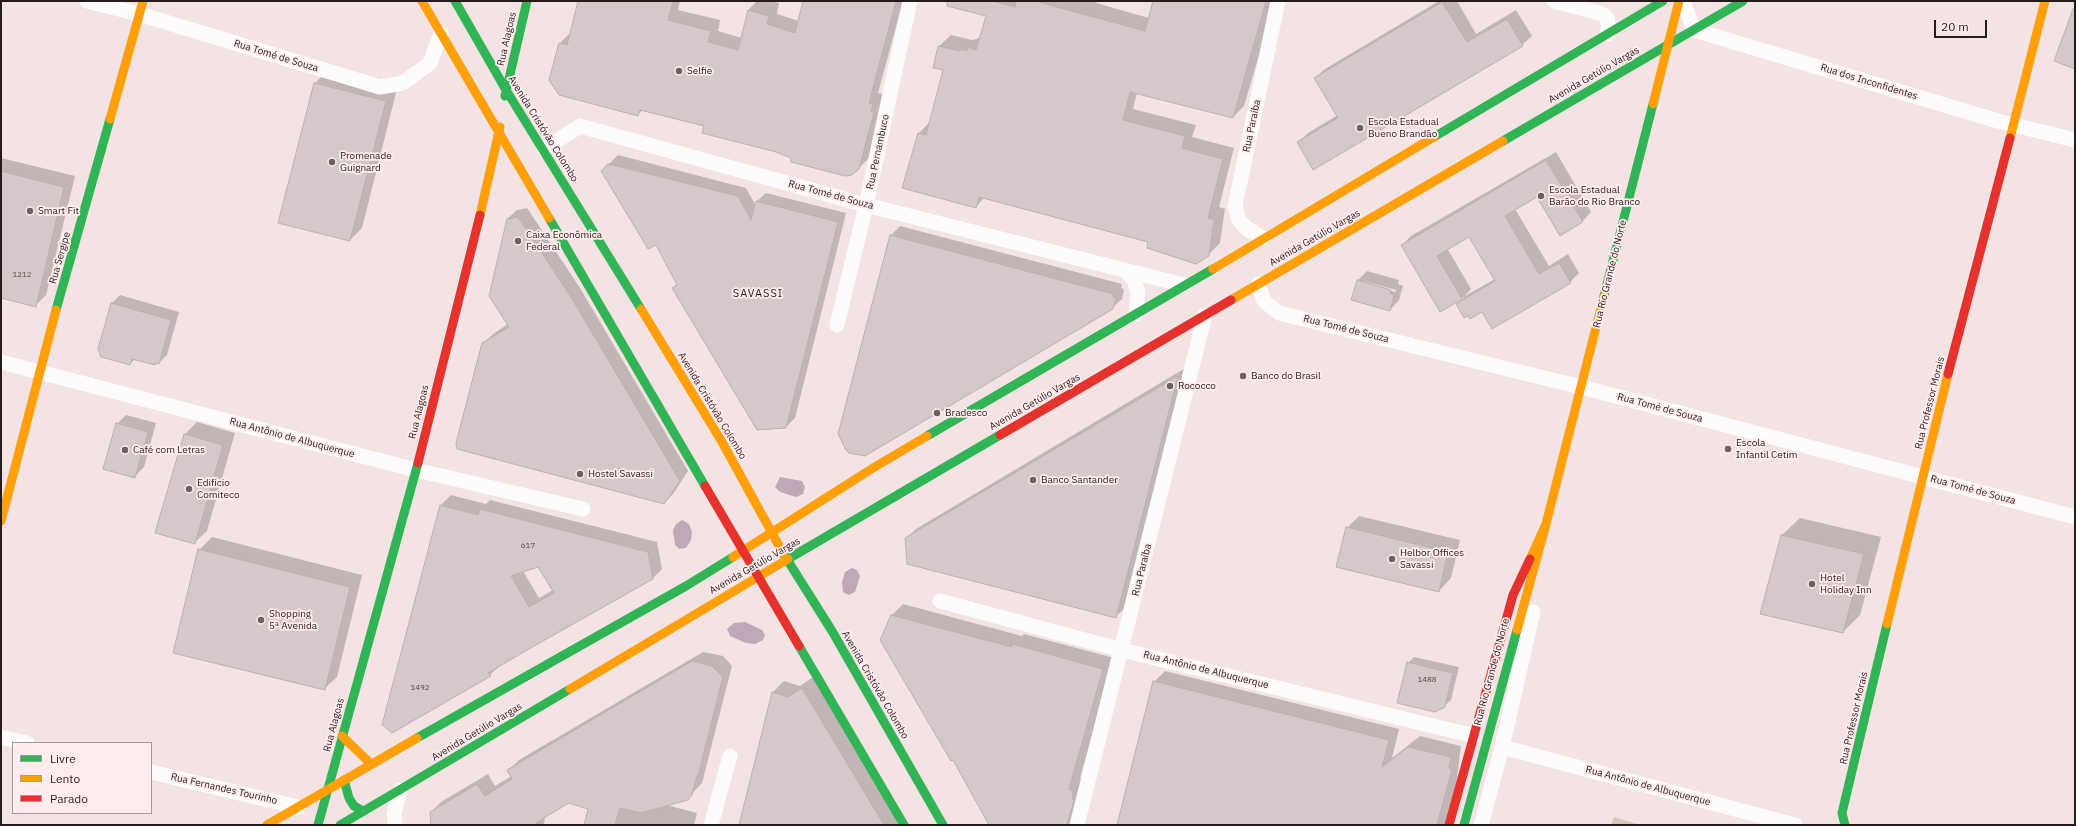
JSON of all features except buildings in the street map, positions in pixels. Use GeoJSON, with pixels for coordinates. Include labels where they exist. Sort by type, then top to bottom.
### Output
{"type":"FeatureCollection","features":[{"type":"Feature","properties":{"kind":"main road"},"geometry":{"type":"LineString","coordinates":[[422,1],[744,551],[758,578],[820,680],[904,825]]}},
{"type":"Feature","properties":{"kind":"main road","name":"Avenida Cristóvão Colombo"},"geometry":{"type":"LineString","coordinates":[[455,1],[506,90],[544,149],[722,442],[787,561],[832,631],[943,825]]}},
{"type":"Feature","properties":{"kind":"main road","name":"Rua Alagoas"},"geometry":{"type":"LineString","coordinates":[[503,104],[527,1]]}},
{"type":"Feature","properties":{"kind":"main road","name":"Avenida Getúlio Vargas"},"geometry":{"type":"LineString","coordinates":[[267,825],[299,810],[328,789],[744,551],[873,468],[1184,286],[1663,1]]}},
{"type":"Feature","properties":{"kind":"main road","name":"Rua Rio Grande do Norte"},"geometry":{"type":"LineString","coordinates":[[1449,825],[1513,595],[1546,524],[1679,1]]}},
{"type":"Feature","properties":{"kind":"main road","name":"Avenida Getúlio Vargas"},"geometry":{"type":"LineString","coordinates":[[340,825],[787,561],[893,496],[1743,1]]}},
{"type":"Feature","properties":{"kind":"main road","name":"Rua Professor Morais"},"geometry":{"type":"LineString","coordinates":[[1832,825],[1842,813],[1922,476],[2045,1]]}},
{"type":"Feature","properties":{"kind":"main road","name":"Rua Sergipe"},"geometry":{"type":"LineString","coordinates":[[1,521],[40,372],[141,8]]}},
{"type":"Feature","properties":{"kind":"main road"},"geometry":{"type":"LineString","coordinates":[[1634,65],[1649,68],[1658,88]]}},
{"type":"Feature","properties":{"kind":"main road","name":"Rua Alagoas"},"geometry":{"type":"LineString","coordinates":[[318,825],[416,470],[488,181],[501,119]]}},
{"type":"Feature","properties":{"kind":"main road"},"geometry":{"type":"LineString","coordinates":[[488,181],[502,176]]}},
{"type":"Feature","properties":{"kind":"main road"},"geometry":{"type":"LineString","coordinates":[[513,176],[527,180]]}},
{"type":"Feature","properties":{"kind":"main road"},"geometry":{"type":"LineString","coordinates":[[1464,825],[1546,524]]}},
{"type":"Feature","properties":{"kind":"main road"},"geometry":{"type":"LineString","coordinates":[[342,736],[371,764]]}},
{"type":"Feature","properties":{"kind":"main road"},"geometry":{"type":"LineString","coordinates":[[344,780],[349,798],[354,806],[363,811]]}},
{"type":"Feature","properties":{"kind":"main road","name":"Rua Professor Morais"},"geometry":{"type":"LineString","coordinates":[[1842,813],[1845,825]]}},
{"type":"Feature","properties":{"kind":"street","name":"Rua Tomé de Souza"},"geometry":{"type":"LineString","coordinates":[[87,1],[141,8],[380,88],[403,83],[430,63],[441,33]]}},
{"type":"Feature","properties":{"kind":"street","name":"Rua Pernambuco"},"geometry":{"type":"LineString","coordinates":[[837,325],[866,205],[910,1]]}},
{"type":"Feature","properties":{"kind":"street","name":"Rua Paraíba"},"geometry":{"type":"LineString","coordinates":[[1263,238],[1246,228],[1239,220],[1235,206],[1278,1]]}},
{"type":"Feature","properties":{"kind":"street"},"geometry":{"type":"LineString","coordinates":[[1554,1],[1603,14],[1608,20],[1608,34]]}},
{"type":"Feature","properties":{"kind":"street"},"geometry":{"type":"LineString","coordinates":[[1683,1],[1694,30]]}},
{"type":"Feature","properties":{"kind":"street","name":"Rua dos Inconfidentes"},"geometry":{"type":"LineString","coordinates":[[1694,30],[2013,124],[2075,140]]}},
{"type":"Feature","properties":{"kind":"street","name":"Rua Tomé de Souza"},"geometry":{"type":"LineString","coordinates":[[544,149],[580,126],[866,205],[1184,286]]}},
{"type":"Feature","properties":{"kind":"street"},"geometry":{"type":"LineString","coordinates":[[1125,270],[1134,280],[1138,292],[1136,314]]}},
{"type":"Feature","properties":{"kind":"street","name":"Rua Tomé de Souza"},"geometry":{"type":"LineString","coordinates":[[1258,284],[1264,301],[1279,312],[1581,387],[2075,517]]}},
{"type":"Feature","properties":{"kind":"street","name":"Rua Paraíba"},"geometry":{"type":"LineString","coordinates":[[1077,825],[1205,315]]}},
{"type":"Feature","properties":{"kind":"street","name":"Rua Antônio de Albuquerque"},"geometry":{"type":"LineString","coordinates":[[1,362],[416,470],[583,509]]}},
{"type":"Feature","properties":{"kind":"street","name":"Rua Rio Grande do Norte"},"geometry":{"type":"LineString","coordinates":[[1481,825],[1502,747],[1535,600],[1546,524]]}},
{"type":"Feature","properties":{"kind":"street","name":"Rua Antônio de Albuquerque"},"geometry":{"type":"LineString","coordinates":[[940,601],[1122,650],[1474,736]]}},
{"type":"Feature","properties":{"kind":"street"},"geometry":{"type":"LineString","coordinates":[[1,737],[23,742]]}},
{"type":"Feature","properties":{"kind":"street","name":"Rua Antônio de Albuquerque"},"geometry":{"type":"LineString","coordinates":[[1502,747],[1795,825]]}},
{"type":"Feature","properties":{"kind":"street"},"geometry":{"type":"LineString","coordinates":[[712,825],[730,756]]}},
{"type":"Feature","properties":{"kind":"street","name":"Rua Fernandes Tourinho"},"geometry":{"type":"LineString","coordinates":[[152,772],[299,810]]}},
{"type":"Feature","properties":{"kind":"street"},"geometry":{"type":"LineString","coordinates":[[395,825],[394,814],[400,790]]}},
{"type":"Feature","properties":{"kind":"shaded area"},"geometry":{"type":"Polygon","coordinates":[[[780,477],[802,481],[805,487],[803,494],[796,497],[780,492],[775,487],[780,477]]]}},
{"type":"Feature","properties":{"kind":"shaded area"},"geometry":{"type":"Polygon","coordinates":[[[682,520],[689,524],[692,532],[691,540],[686,548],[679,549],[675,545],[673,530],[676,524],[682,520]]]}},
{"type":"Feature","properties":{"kind":"shaded area"},"geometry":{"type":"Polygon","coordinates":[[[852,568],[857,570],[860,576],[855,592],[849,595],[843,592],[842,582],[845,572],[852,568]]]}},
{"type":"Feature","properties":{"kind":"shaded area"},"geometry":{"type":"Polygon","coordinates":[[[745,622],[762,630],[765,635],[763,640],[755,644],[746,643],[730,636],[727,629],[734,623],[745,622]]]}},
{"type":"Feature","properties":{"kind":"shaded area"},"geometry":{"type":"Polygon","coordinates":[[[1614,817],[1640,825],[1611,825],[1614,817]]]}},
{"type":"Feature","properties":{"kind":"traffic: fast"},"geometry":{"type":"LineString","coordinates":[[455,1],[506,90],[641,309]]}},
{"type":"Feature","properties":{"kind":"traffic: fast"},"geometry":{"type":"LineString","coordinates":[[505,96],[527,1]]}},
{"type":"Feature","properties":{"kind":"traffic: fast"},"geometry":{"type":"LineString","coordinates":[[1434,137],[1663,1]]}},
{"type":"Feature","properties":{"kind":"traffic: fast"},"geometry":{"type":"LineString","coordinates":[[1503,141],[1743,1]]}},
{"type":"Feature","properties":{"kind":"traffic: fast"},"geometry":{"type":"LineString","coordinates":[[1604,296],[1653,104]]}},
{"type":"Feature","properties":{"kind":"traffic: fast"},"geometry":{"type":"LineString","coordinates":[[56,310],[110,119]]}},
{"type":"Feature","properties":{"kind":"traffic: fast"},"geometry":{"type":"LineString","coordinates":[[549,218],[705,486]]}},
{"type":"Feature","properties":{"kind":"traffic: fast"},"geometry":{"type":"LineString","coordinates":[[927,436],[1213,269]]}},
{"type":"Feature","properties":{"kind":"traffic: fast"},"geometry":{"type":"LineString","coordinates":[[788,559],[1000,435]]}},
{"type":"Feature","properties":{"kind":"traffic: fast"},"geometry":{"type":"LineString","coordinates":[[318,825],[418,463]]}},
{"type":"Feature","properties":{"kind":"traffic: fast"},"geometry":{"type":"LineString","coordinates":[[783,553],[832,631],[943,825]]}},
{"type":"Feature","properties":{"kind":"traffic: fast"},"geometry":{"type":"LineString","coordinates":[[417,738],[686,586],[733,557]]}},
{"type":"Feature","properties":{"kind":"traffic: fast"},"geometry":{"type":"LineString","coordinates":[[1845,825],[1842,813],[1887,624]]}},
{"type":"Feature","properties":{"kind":"traffic: fast"},"geometry":{"type":"LineString","coordinates":[[1464,825],[1517,630]]}},
{"type":"Feature","properties":{"kind":"traffic: fast"},"geometry":{"type":"LineString","coordinates":[[799,646],[904,825]]}},
{"type":"Feature","properties":{"kind":"traffic: fast"},"geometry":{"type":"LineString","coordinates":[[340,825],[570,689]]}},
{"type":"Feature","properties":{"kind":"traffic: fast"},"geometry":{"type":"LineString","coordinates":[[344,780],[349,798],[354,806],[363,811]]}},
{"type":"Feature","properties":{"kind":"traffic: slow"},"geometry":{"type":"LineString","coordinates":[[110,119],[143,1]]}},
{"type":"Feature","properties":{"kind":"traffic: slow"},"geometry":{"type":"LineString","coordinates":[[422,1],[549,218]]}},
{"type":"Feature","properties":{"kind":"traffic: slow"},"geometry":{"type":"LineString","coordinates":[[1653,104],[1679,1]]}},
{"type":"Feature","properties":{"kind":"traffic: slow"},"geometry":{"type":"LineString","coordinates":[[2010,138],[2045,1]]}},
{"type":"Feature","properties":{"kind":"traffic: slow"},"geometry":{"type":"LineString","coordinates":[[480,215],[500,127]]}},
{"type":"Feature","properties":{"kind":"traffic: slow"},"geometry":{"type":"LineString","coordinates":[[1213,269],[1434,137]]}},
{"type":"Feature","properties":{"kind":"traffic: slow"},"geometry":{"type":"LineString","coordinates":[[1231,300],[1503,141]]}},
{"type":"Feature","properties":{"kind":"traffic: slow"},"geometry":{"type":"LineString","coordinates":[[1530,559],[1546,524],[1604,296]]}},
{"type":"Feature","properties":{"kind":"traffic: slow"},"geometry":{"type":"LineString","coordinates":[[641,309],[722,442],[783,553]]}},
{"type":"Feature","properties":{"kind":"traffic: slow"},"geometry":{"type":"LineString","coordinates":[[1,521],[56,310]]}},
{"type":"Feature","properties":{"kind":"traffic: slow"},"geometry":{"type":"LineString","coordinates":[[1887,624],[1948,374]]}},
{"type":"Feature","properties":{"kind":"traffic: slow"},"geometry":{"type":"LineString","coordinates":[[733,557],[873,468],[927,436]]}},
{"type":"Feature","properties":{"kind":"traffic: slow"},"geometry":{"type":"LineString","coordinates":[[1517,630],[1546,524]]}},
{"type":"Feature","properties":{"kind":"traffic: slow"},"geometry":{"type":"LineString","coordinates":[[570,689],[788,559]]}},
{"type":"Feature","properties":{"kind":"traffic: slow"},"geometry":{"type":"LineString","coordinates":[[342,736],[371,764]]}},
{"type":"Feature","properties":{"kind":"traffic: slow"},"geometry":{"type":"LineString","coordinates":[[267,825],[417,738]]}},
{"type":"Feature","properties":{"kind":"traffic: jam"},"geometry":{"type":"LineString","coordinates":[[1948,374],[2010,138]]}},
{"type":"Feature","properties":{"kind":"traffic: jam"},"geometry":{"type":"LineString","coordinates":[[418,463],[480,215]]}},
{"type":"Feature","properties":{"kind":"traffic: jam"},"geometry":{"type":"LineString","coordinates":[[1000,435],[1231,300]]}},
{"type":"Feature","properties":{"kind":"traffic: jam"},"geometry":{"type":"LineString","coordinates":[[705,486],[799,646]]}},
{"type":"Feature","properties":{"kind":"traffic: jam"},"geometry":{"type":"LineString","coordinates":[[1449,825],[1513,595],[1530,559]]}},
{"type":"Feature","properties":{"kind":"place","name":"Selfie"},"geometry":{"type":"Point","coordinates":[679,71]}},
{"type":"Feature","properties":{"kind":"place","name":"Escola Estadual Bueno Brandão"},"geometry":{"type":"Point","coordinates":[1360,128]}},
{"type":"Feature","properties":{"kind":"place","name":"Promenade Guignard"},"geometry":{"type":"Point","coordinates":[332,162]}},
{"type":"Feature","properties":{"kind":"place","name":"Escola Estadual Barão do Rio Branco"},"geometry":{"type":"Point","coordinates":[1541,196]}},
{"type":"Feature","properties":{"kind":"place","name":"Smart Fit"},"geometry":{"type":"Point","coordinates":[30,211]}},
{"type":"Feature","properties":{"kind":"place","name":"Caixa Econômica Federal"},"geometry":{"type":"Point","coordinates":[518,241]}},
{"type":"Feature","properties":{"kind":"place","name":"Banco do Brasil"},"geometry":{"type":"Point","coordinates":[1243,376]}},
{"type":"Feature","properties":{"kind":"place","name":"Rococco"},"geometry":{"type":"Point","coordinates":[1170,386]}},
{"type":"Feature","properties":{"kind":"place","name":"Bradesco"},"geometry":{"type":"Point","coordinates":[937,413]}},
{"type":"Feature","properties":{"kind":"place","name":"Escola Infantil Cetim"},"geometry":{"type":"Point","coordinates":[1728,449]}},
{"type":"Feature","properties":{"kind":"place","name":"Café com Letras"},"geometry":{"type":"Point","coordinates":[125,450]}},
{"type":"Feature","properties":{"kind":"place","name":"Hostel Savassi"},"geometry":{"type":"Point","coordinates":[580,474]}},
{"type":"Feature","properties":{"kind":"place","name":"Banco Santander"},"geometry":{"type":"Point","coordinates":[1033,480]}},
{"type":"Feature","properties":{"kind":"place","name":"Edifício Comiteco"},"geometry":{"type":"Point","coordinates":[189,489]}},
{"type":"Feature","properties":{"kind":"place","name":"Helbor Offices Savassi"},"geometry":{"type":"Point","coordinates":[1392,559]}},
{"type":"Feature","properties":{"kind":"place","name":"Hotel Holiday Inn"},"geometry":{"type":"Point","coordinates":[1812,584]}},
{"type":"Feature","properties":{"kind":"place","name":"Shopping 5ª Avenida"},"geometry":{"type":"Point","coordinates":[261,620]}},
{"type":"Feature","properties":{"kind":"district","name":"SAVASSI"},"geometry":{"type":"Point","coordinates":[758,294]}}]}
